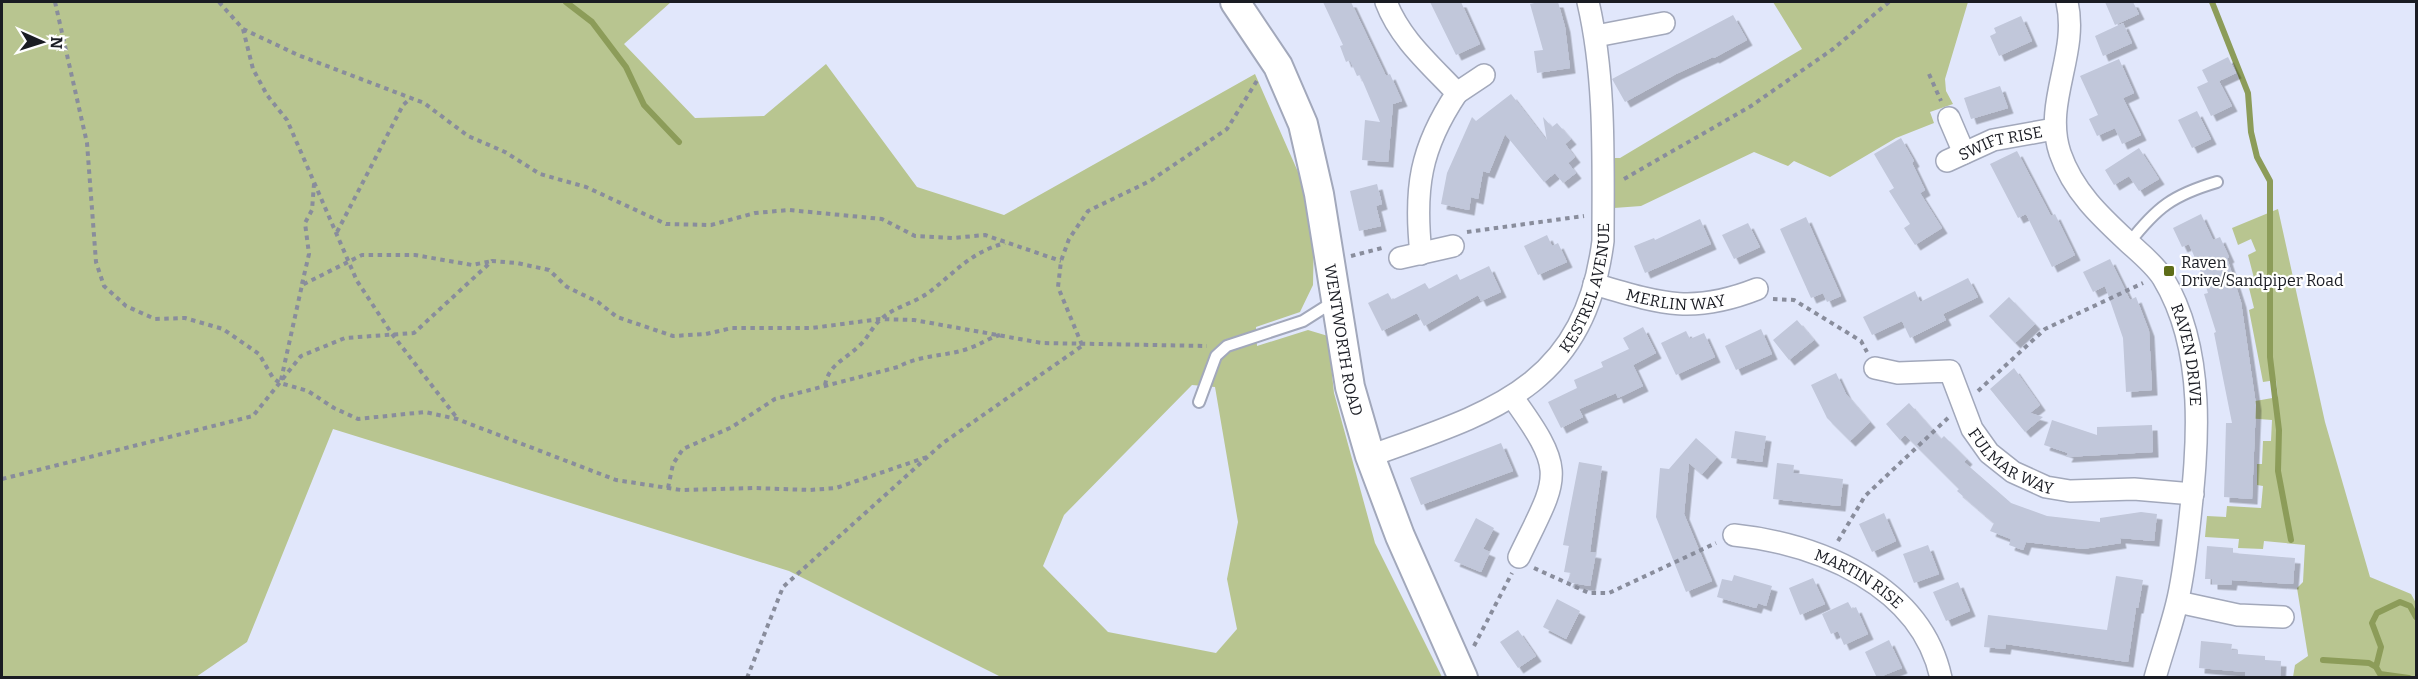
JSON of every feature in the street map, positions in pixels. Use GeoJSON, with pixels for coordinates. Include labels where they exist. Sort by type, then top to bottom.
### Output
{"type":"FeatureCollection","features":[{"type":"Feature","properties":{"kind":"street","name":"WENTWORTH ROAD"},"geometry":{"type":"LineString","coordinates":[[1235,2],[1278,66],[1303,124],[1319,194],[1350,387],[1370,456],[1400,536],[1462,674]]}},
{"type":"Feature","properties":{"kind":"street"},"geometry":{"type":"LineString","coordinates":[[1386,2],[1393,21],[1413,48],[1457,93]]}},
{"type":"Feature","properties":{"kind":"street","name":"KESTREL AVENUE"},"geometry":{"type":"LineString","coordinates":[[1370,456],[1477,416],[1513,398],[1548,370],[1569,341],[1594,284],[1601,252],[1603,184],[1596,36],[1588,2]]}},
{"type":"Feature","properties":{"kind":"street","name":"RAVEN DRIVE"},"geometry":{"type":"LineString","coordinates":[[2067,2],[2070,39],[2055,104],[2055,129],[2067,172],[2078,190],[2162,277],[2176,303],[2186,333],[2194,380],[2197,430],[2193,494],[2178,602],[2156,678]]}},
{"type":"Feature","properties":{"kind":"street"},"geometry":{"type":"LineString","coordinates":[[1596,36],[1664,23]]}},
{"type":"Feature","properties":{"kind":"street"},"geometry":{"type":"LineString","coordinates":[[1421,254],[1418,212],[1422,165],[1442,115],[1457,93],[1484,75]]}},
{"type":"Feature","properties":{"kind":"street","name":"SWIFT RISE"},"geometry":{"type":"LineString","coordinates":[[1949,118],[1956,157],[1993,140],[2055,129]]}},
{"type":"Feature","properties":{"kind":"street"},"geometry":{"type":"LineString","coordinates":[[1400,258],[1453,246]]}},
{"type":"Feature","properties":{"kind":"street","name":"MERLIN WAY"},"geometry":{"type":"LineString","coordinates":[[1594,284],[1645,299],[1686,304],[1708,304],[1757,289]]}},
{"type":"Feature","properties":{"kind":"street","name":"FULMAR WAY"},"geometry":{"type":"LineString","coordinates":[[1875,368],[1898,373],[1950,370],[1972,429],[1989,453],[2013,472],[2046,487],[2070,491],[2134,489],[2193,494]]}},
{"type":"Feature","properties":{"kind":"street"},"geometry":{"type":"LineString","coordinates":[[1513,398],[1541,437],[1552,467],[1552,483],[1546,501],[1519,557]]}},
{"type":"Feature","properties":{"kind":"street","name":"MARTIN RISE"},"geometry":{"type":"LineString","coordinates":[[1734,535],[1770,539],[1828,557],[1880,588],[1901,605],[1925,633],[1941,678]]}},
{"type":"Feature","properties":{"kind":"street"},"geometry":{"type":"LineString","coordinates":[[2178,602],[2238,615],[2283,617]]}},
{"type":"Feature","properties":{"kind":"lane"},"geometry":{"type":"LineString","coordinates":[[2129,243],[2151,216],[2183,192],[2217,182]]}},
{"type":"Feature","properties":{"kind":"lane"},"geometry":{"type":"LineString","coordinates":[[1199,402],[1216,356],[1227,346],[1303,321],[1336,301]]}},
{"type":"Feature","properties":{"kind":"path"},"geometry":{"type":"LineString","coordinates":[[55,2],[87,143],[96,262],[104,286],[126,306],[155,319],[185,318],[222,329],[259,354],[273,378],[280,383],[308,391],[334,408],[358,419],[425,412],[457,419],[615,480],[668,488],[810,490],[836,488],[927,457]]}},
{"type":"Feature","properties":{"kind":"path"},"geometry":{"type":"LineString","coordinates":[[219,2],[243,29],[298,55],[411,98],[424,104],[468,136],[505,152],[540,174],[586,187],[666,224],[711,225],[755,213],[789,210],[882,219],[915,236],[953,238],[985,235],[1061,261]]}},
{"type":"Feature","properties":{"kind":"path"},"geometry":{"type":"LineString","coordinates":[[1603,184],[1622,180],[1751,106],[1833,49],[1889,2]]}},
{"type":"Feature","properties":{"kind":"path"},"geometry":{"type":"LineString","coordinates":[[243,29],[253,69],[267,95],[287,120],[357,281],[392,334],[457,419]]}},
{"type":"Feature","properties":{"kind":"path"},"geometry":{"type":"LineString","coordinates":[[1082,345],[1058,287],[1061,261],[1069,239],[1088,211],[1150,181],[1227,129],[1259,78],[1257,62],[1261,40]]}},
{"type":"Feature","properties":{"kind":"path"},"geometry":{"type":"LineString","coordinates":[[1929,74],[1949,118]]}},
{"type":"Feature","properties":{"kind":"path"},"geometry":{"type":"LineString","coordinates":[[337,233],[403,105],[411,98]]}},
{"type":"Feature","properties":{"kind":"path"},"geometry":{"type":"LineString","coordinates":[[280,383],[309,254],[305,223],[312,210],[314,180]]}},
{"type":"Feature","properties":{"kind":"path"},"geometry":{"type":"LineString","coordinates":[[1453,246],[1467,232],[1603,214]]}},
{"type":"Feature","properties":{"kind":"path"},"geometry":{"type":"LineString","coordinates":[[825,385],[827,374],[833,366],[861,345],[880,319],[930,292],[968,258],[985,248],[1005,242]]}},
{"type":"Feature","properties":{"kind":"path"},"geometry":{"type":"LineString","coordinates":[[1330,263],[1386,248],[1400,258]]}},
{"type":"Feature","properties":{"kind":"path"},"geometry":{"type":"LineString","coordinates":[[302,285],[362,255],[415,255],[472,265],[492,261],[517,263],[549,270],[567,287],[598,302],[617,317],[673,336],[706,334],[732,328],[812,328],[880,319],[914,320],[1042,343],[1227,346]]}},
{"type":"Feature","properties":{"kind":"path"},"geometry":{"type":"LineString","coordinates":[[2,478],[253,416],[301,356],[345,338],[414,333],[492,261]]}},
{"type":"Feature","properties":{"kind":"path"},"geometry":{"type":"LineString","coordinates":[[1757,289],[1770,298],[1794,300],[1861,342],[1875,368]]}},
{"type":"Feature","properties":{"kind":"path"},"geometry":{"type":"LineString","coordinates":[[668,488],[674,464],[683,449],[732,427],[775,399],[898,367],[912,359],[971,348],[988,338],[1001,335]]}},
{"type":"Feature","properties":{"kind":"path"},"geometry":{"type":"LineString","coordinates":[[747,678],[783,586],[943,443],[1082,345]]}},
{"type":"Feature","properties":{"kind":"path"},"geometry":{"type":"LineString","coordinates":[[1462,674],[1519,557],[1546,574],[1589,592],[1609,593],[1734,535]]}},
{"type":"Feature","properties":{"kind":"green space"},"geometry":{"type":"Polygon","coordinates":[[[2,2],[671,2],[624,44],[695,118],[764,116],[826,64],[917,187],[1004,215],[1255,74],[1302,181],[1314,233],[1313,285],[1300,312],[1256,327],[1257,346],[1308,330],[1328,336],[1334,393],[1375,543],[1442,677],[1001,677],[789,571],[333,429],[247,642],[196,677],[2,677],[2,2]],[[1192,385],[1064,515],[1043,566],[1108,632],[1216,653],[1237,629],[1227,579],[1238,522],[1215,387],[1192,385]]]}},
{"type":"Feature","properties":{"kind":"green space"},"geometry":{"type":"Polygon","coordinates":[[[1773,2],[1968,2],[1945,79],[1946,91],[1953,104],[1930,112],[1934,123],[1896,138],[1830,177],[1794,161],[1788,166],[1754,152],[1641,206],[1614,208],[1614,158],[1620,158],[1802,49],[1773,2]]]}},
{"type":"Feature","properties":{"kind":"green space"},"geometry":{"type":"Polygon","coordinates":[[[2278,209],[2325,422],[2370,577],[2411,594],[2416,603],[2416,677],[2293,677],[2295,665],[2308,656],[2297,588],[2303,582],[2305,545],[2264,541],[2263,549],[2238,548],[2239,539],[2205,537],[2207,516],[2226,517],[2227,506],[2261,508],[2263,486],[2257,485],[2257,464],[2262,464],[2263,441],[2271,441],[2272,420],[2246,418],[2244,403],[2278,397],[2276,380],[2263,382],[2249,310],[2254,308],[2248,284],[2255,282],[2248,255],[2256,251],[2251,239],[2238,245],[2232,228],[2278,209]]]}},
{"type":"Feature","properties":{"kind":"building"},"geometry":{"type":"Polygon","coordinates":[[[1323,2],[1351,2],[1386,76],[1390,74],[1402,101],[1393,104],[1388,162],[1362,160],[1365,120],[1380,122],[1360,75],[1357,76],[1350,60],[1346,62],[1340,46],[1343,45],[1323,2]]]}},
{"type":"Feature","properties":{"kind":"building"},"geometry":{"type":"Polygon","coordinates":[[[1430,2],[1461,2],[1480,44],[1456,55],[1430,2]]]}},
{"type":"Feature","properties":{"kind":"building"},"geometry":{"type":"Polygon","coordinates":[[[1558,2],[1565,27],[1570,68],[1537,73],[1534,51],[1543,50],[1530,4],[1558,2]]]}},
{"type":"Feature","properties":{"kind":"building"},"geometry":{"type":"Polygon","coordinates":[[[2105,2],[2133,2],[2139,14],[2115,25],[2105,2]]]}},
{"type":"Feature","properties":{"kind":"building"},"geometry":{"type":"Polygon","coordinates":[[[1733,15],[1747,40],[1714,58],[1676,74],[1625,102],[1612,79],[1733,15]]]}},
{"type":"Feature","properties":{"kind":"building"},"geometry":{"type":"Polygon","coordinates":[[[2021,16],[2032,41],[1999,56],[1990,36],[1996,33],[1994,28],[2021,16]]]}},
{"type":"Feature","properties":{"kind":"building"},"geometry":{"type":"Polygon","coordinates":[[[2123,23],[2132,43],[2103,56],[2095,36],[2123,23]]]}},
{"type":"Feature","properties":{"kind":"building"},"geometry":{"type":"Polygon","coordinates":[[[2228,57],[2236,73],[2219,81],[2232,106],[2211,116],[2197,87],[2208,82],[2202,70],[2228,57]]]}},
{"type":"Feature","properties":{"kind":"building"},"geometry":{"type":"Polygon","coordinates":[[[2119,59],[2134,93],[2123,98],[2141,135],[2122,144],[2115,128],[2097,136],[2089,119],[2098,115],[2080,76],[2119,59]]]}},
{"type":"Feature","properties":{"kind":"building"},"geometry":{"type":"Polygon","coordinates":[[[2000,86],[2008,108],[1971,119],[1964,98],[2000,86]]]}},
{"type":"Feature","properties":{"kind":"building"},"geometry":{"type":"Polygon","coordinates":[[[1511,94],[1547,141],[1543,117],[1552,127],[1557,123],[1571,139],[1565,144],[1575,157],[1568,163],[1576,173],[1563,183],[1555,173],[1544,182],[1505,134],[1489,173],[1483,171],[1478,199],[1471,197],[1469,210],[1441,204],[1447,173],[1472,117],[1476,121],[1511,94]]]}},
{"type":"Feature","properties":{"kind":"building"},"geometry":{"type":"Polygon","coordinates":[[[2197,111],[2211,139],[2192,148],[2178,120],[2197,111]]]}},
{"type":"Feature","properties":{"kind":"building"},"geometry":{"type":"Polygon","coordinates":[[[1901,138],[1914,161],[1912,163],[1925,190],[1920,193],[1942,228],[1915,245],[1904,228],[1910,224],[1889,191],[1894,188],[1874,154],[1901,138]]]}},
{"type":"Feature","properties":{"kind":"building"},"geometry":{"type":"Polygon","coordinates":[[[2139,148],[2159,179],[2139,191],[2129,176],[2114,185],[2105,170],[2139,148]]]}},
{"type":"Feature","properties":{"kind":"building"},"geometry":{"type":"Polygon","coordinates":[[[2017,151],[2051,216],[2055,214],[2075,255],[2052,267],[2026,214],[2018,218],[1990,164],[2017,151]]]}},
{"type":"Feature","properties":{"kind":"building"},"geometry":{"type":"Polygon","coordinates":[[[1377,184],[1382,204],[1376,206],[1381,226],[1359,231],[1350,191],[1377,184]]]}},
{"type":"Feature","properties":{"kind":"building"},"geometry":{"type":"Polygon","coordinates":[[[2201,214],[2213,240],[2220,237],[2229,257],[2227,258],[2241,302],[2256,405],[2252,499],[2224,497],[2226,423],[2232,423],[2214,333],[2216,332],[2204,294],[2208,293],[2203,277],[2189,244],[2182,247],[2173,228],[2201,214]]]}},
{"type":"Feature","properties":{"kind":"building"},"geometry":{"type":"Polygon","coordinates":[[[1806,217],[1841,296],[1827,302],[1823,293],[1811,298],[1780,229],[1806,217]]]}},
{"type":"Feature","properties":{"kind":"building"},"geometry":{"type":"Polygon","coordinates":[[[1700,219],[1711,244],[1645,273],[1634,246],[1654,238],[1655,240],[1700,219]]]}},
{"type":"Feature","properties":{"kind":"building"},"geometry":{"type":"Polygon","coordinates":[[[1748,223],[1760,247],[1734,259],[1722,235],[1748,223]]]}},
{"type":"Feature","properties":{"kind":"building"},"geometry":{"type":"Polygon","coordinates":[[[1547,235],[1552,246],[1558,243],[1567,262],[1538,275],[1524,246],[1547,235]]]}},
{"type":"Feature","properties":{"kind":"building"},"geometry":{"type":"Polygon","coordinates":[[[2110,259],[2130,300],[2136,297],[2149,331],[2152,390],[2126,392],[2123,338],[2105,286],[2093,292],[2083,272],[2110,259]]]}},
{"type":"Feature","properties":{"kind":"building"},"geometry":{"type":"Polygon","coordinates":[[[1489,266],[1501,292],[1481,301],[1478,295],[1424,326],[1417,313],[1382,331],[1368,303],[1388,293],[1392,300],[1425,283],[1429,289],[1457,274],[1460,280],[1489,266]]]}},
{"type":"Feature","properties":{"kind":"building"},"geometry":{"type":"Polygon","coordinates":[[[1968,278],[1978,297],[1943,314],[1946,320],[1910,338],[1902,321],[1872,335],[1863,317],[1915,291],[1920,302],[1968,278]]]}},
{"type":"Feature","properties":{"kind":"building"},"geometry":{"type":"Polygon","coordinates":[[[2009,297],[2035,324],[2015,343],[1989,316],[2009,297]]]}},
{"type":"Feature","properties":{"kind":"building"},"geometry":{"type":"Polygon","coordinates":[[[1797,320],[1814,340],[1789,360],[1773,340],[1797,320]]]}},
{"type":"Feature","properties":{"kind":"building"},"geometry":{"type":"Polygon","coordinates":[[[1643,327],[1656,353],[1633,365],[1643,386],[1618,398],[1616,393],[1579,409],[1583,417],[1561,428],[1548,402],[1577,388],[1574,380],[1603,367],[1601,362],[1629,349],[1623,338],[1643,327]]]}},
{"type":"Feature","properties":{"kind":"building"},"geometry":{"type":"Polygon","coordinates":[[[1761,329],[1772,354],[1736,370],[1725,346],[1761,329]]]}},
{"type":"Feature","properties":{"kind":"building"},"geometry":{"type":"Polygon","coordinates":[[[1686,331],[1690,339],[1704,333],[1715,357],[1676,375],[1661,343],[1686,331]]]}},
{"type":"Feature","properties":{"kind":"building"},"geometry":{"type":"Polygon","coordinates":[[[2014,368],[2040,405],[2030,413],[2043,417],[2025,432],[1990,389],[2014,368]]]}},
{"type":"Feature","properties":{"kind":"building"},"geometry":{"type":"Polygon","coordinates":[[[1836,373],[1846,394],[1870,422],[1850,441],[1827,418],[1811,385],[1836,373]]]}},
{"type":"Feature","properties":{"kind":"building"},"geometry":{"type":"Polygon","coordinates":[[[1909,403],[1941,439],[1944,436],[1967,459],[1964,462],[2011,503],[2047,516],[2100,522],[2100,518],[2141,512],[2157,514],[2154,541],[2120,538],[2121,543],[2083,549],[2026,542],[2023,550],[2009,545],[2011,539],[1990,531],[1994,523],[1957,491],[1959,489],[1905,435],[1900,440],[1886,424],[1909,403]]]}},
{"type":"Feature","properties":{"kind":"building"},"geometry":{"type":"Polygon","coordinates":[[[2052,420],[2097,435],[2097,427],[2152,425],[2153,452],[2066,457],[2068,453],[2044,445],[2052,420]]]}},
{"type":"Feature","properties":{"kind":"building"},"geometry":{"type":"Polygon","coordinates":[[[1735,431],[1766,436],[1762,462],[1731,458],[1735,431]]]}},
{"type":"Feature","properties":{"kind":"building"},"geometry":{"type":"Polygon","coordinates":[[[1696,438],[1717,457],[1702,474],[1689,463],[1684,514],[1712,581],[1686,592],[1656,517],[1660,468],[1669,469],[1696,438]]]}},
{"type":"Feature","properties":{"kind":"building"},"geometry":{"type":"Polygon","coordinates":[[[1501,443],[1513,471],[1421,505],[1410,478],[1501,443]]]}},
{"type":"Feature","properties":{"kind":"building"},"geometry":{"type":"Polygon","coordinates":[[[1579,462],[1602,466],[1590,552],[1596,553],[1590,586],[1567,582],[1571,573],[1564,572],[1569,546],[1563,545],[1579,462]]]}},
{"type":"Feature","properties":{"kind":"building"},"geometry":{"type":"Polygon","coordinates":[[[1777,463],[1794,465],[1793,473],[1843,479],[1840,506],[1773,499],[1777,463]]]}},
{"type":"Feature","properties":{"kind":"building"},"geometry":{"type":"Polygon","coordinates":[[[1884,513],[1896,541],[1872,552],[1859,524],[1884,513]]]}},
{"type":"Feature","properties":{"kind":"building"},"geometry":{"type":"Polygon","coordinates":[[[1476,518],[1494,528],[1483,549],[1490,552],[1481,572],[1454,561],[1476,518]]]}},
{"type":"Feature","properties":{"kind":"building"},"geometry":{"type":"Polygon","coordinates":[[[1928,545],[1939,574],[1914,583],[1903,554],[1928,545]]]}},
{"type":"Feature","properties":{"kind":"building"},"geometry":{"type":"Polygon","coordinates":[[[2207,546],[2233,548],[2233,553],[2295,558],[2293,584],[2232,580],[2231,585],[2212,584],[2212,579],[2205,579],[2207,546]]]}},
{"type":"Feature","properties":{"kind":"building"},"geometry":{"type":"Polygon","coordinates":[[[1734,575],[1772,586],[1766,606],[1758,603],[1756,608],[1717,597],[1722,579],[1732,581],[1734,575]]]}},
{"type":"Feature","properties":{"kind":"building"},"geometry":{"type":"Polygon","coordinates":[[[2116,576],[2143,580],[2138,608],[2136,608],[2128,662],[2006,644],[2005,649],[1984,647],[1988,615],[2107,630],[2116,576]]]}},
{"type":"Feature","properties":{"kind":"building"},"geometry":{"type":"Polygon","coordinates":[[[1813,578],[1825,604],[1800,615],[1789,588],[1813,578]]]}},
{"type":"Feature","properties":{"kind":"building"},"geometry":{"type":"Polygon","coordinates":[[[1958,582],[1970,611],[1946,621],[1933,592],[1958,582]]]}},
{"type":"Feature","properties":{"kind":"building"},"geometry":{"type":"Polygon","coordinates":[[[1557,599],[1580,611],[1566,639],[1543,627],[1557,599]]]}},
{"type":"Feature","properties":{"kind":"building"},"geometry":{"type":"Polygon","coordinates":[[[1848,602],[1852,609],[1856,607],[1868,634],[1844,645],[1838,631],[1831,634],[1822,614],[1848,602]]]}},
{"type":"Feature","properties":{"kind":"building"},"geometry":{"type":"Polygon","coordinates":[[[1518,630],[1536,656],[1518,668],[1500,642],[1518,630]]]}},
{"type":"Feature","properties":{"kind":"building"},"geometry":{"type":"Polygon","coordinates":[[[1889,640],[1902,668],[1877,678],[1865,652],[1889,640]]]}},
{"type":"Feature","properties":{"kind":"building"},"geometry":{"type":"Polygon","coordinates":[[[2201,641],[2232,644],[2231,650],[2238,650],[2238,654],[2265,656],[2265,660],[2281,661],[2280,678],[2245,678],[2245,672],[2199,668],[2201,641]]]}},
{"type":"Feature","properties":{"kind":"waterway"},"geometry":{"type":"LineString","coordinates":[[566,2],[592,22],[626,67],[644,105],[679,142]]}},
{"type":"Feature","properties":{"kind":"waterway"},"geometry":{"type":"LineString","coordinates":[[2212,2],[2248,93],[2251,132],[2257,157],[2270,181],[2270,357],[2279,430],[2278,471],[2291,540]]}},
{"type":"Feature","properties":{"kind":"waterway"},"geometry":{"type":"LineString","coordinates":[[2409,678],[2380,674],[2376,667],[2381,647],[2372,623],[2377,613],[2400,602],[2410,606],[2416,617]]}},
{"type":"Feature","properties":{"kind":"waterway"},"geometry":{"type":"LineString","coordinates":[[2323,660],[2369,663],[2376,667]]}},
{"type":"Feature","properties":{"kind":"place","name":"Raven Drive/Sandpiper Road"},"geometry":{"type":"Point","coordinates":[2169,271]}}]}
